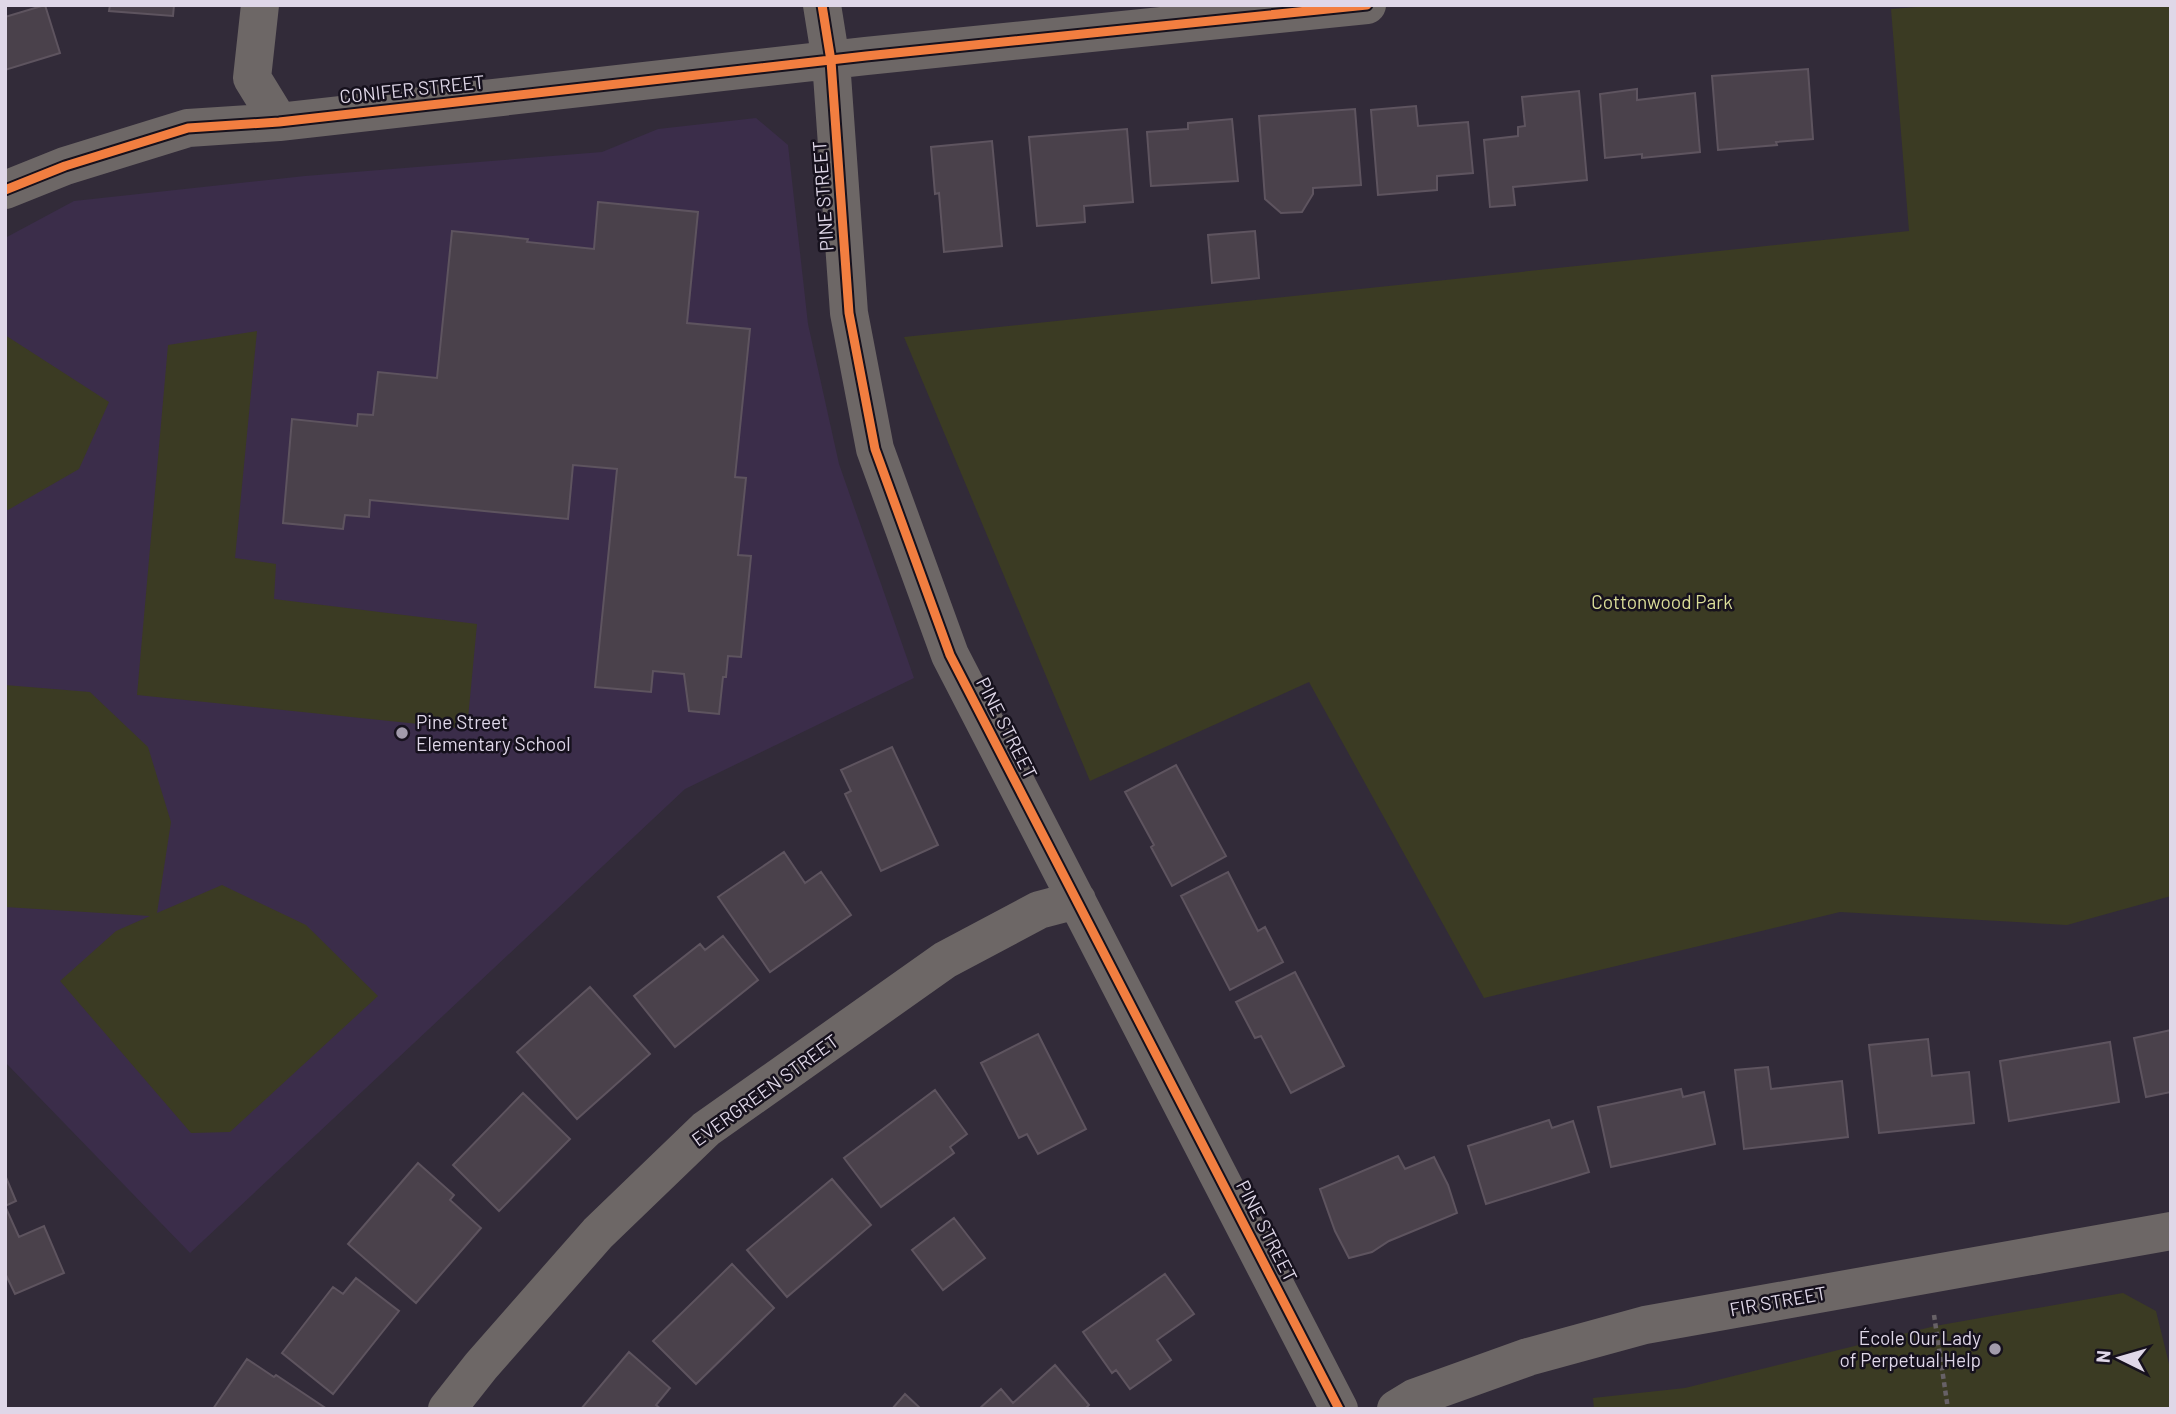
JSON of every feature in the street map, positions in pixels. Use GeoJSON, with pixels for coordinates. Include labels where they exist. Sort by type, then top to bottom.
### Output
{"type":"FeatureCollection","features":[{"type":"Feature","properties":{"kind":"street"},"geometry":{"type":"LineString","coordinates":[[260,5],[252,78],[279,122]]}},
{"type":"Feature","properties":{"kind":"street","name":"PINE STREET"},"geometry":{"type":"LineString","coordinates":[[822,5],[831,61],[849,313],[874,449],[950,655],[1339,1409]]}},
{"type":"Feature","properties":{"kind":"street","name":"CONIFER STREET"},"geometry":{"type":"LineString","coordinates":[[5,190],[65,166],[188,128],[279,122],[1367,5]]}},
{"type":"Feature","properties":{"kind":"street","name":"EVERGREEN STREET"},"geometry":{"type":"LineString","coordinates":[[447,1409],[481,1366],[598,1233],[706,1129],[945,960],[1039,910],[1077,900]]}},
{"type":"Feature","properties":{"kind":"street","name":"FIR STREET"},"geometry":{"type":"LineString","coordinates":[[1396,1409],[1414,1398],[1528,1357],[1645,1325],[2171,1231]]}},
{"type":"Feature","properties":{"kind":"path"},"geometry":{"type":"LineString","coordinates":[[1934,1315],[1948,1409]]}},
{"type":"Feature","properties":{"kind":"shaded area","name":"Pine Street Elementary School"},"geometry":{"type":"Polygon","coordinates":[[[756,118],[788,145],[808,324],[839,464],[914,678],[685,789],[190,1253],[5,1062],[5,238],[74,201],[305,176],[602,152],[658,129],[756,118]]]}},
{"type":"Feature","properties":{"kind":"green space","name":"Cottonwood Park"},"geometry":{"type":"Polygon","coordinates":[[[1942,5],[2171,5],[2171,896],[2067,925],[1840,912],[1484,998],[1309,682],[1090,781],[904,337],[1909,231],[1891,9],[1942,5]]]}},
{"type":"Feature","properties":{"kind":"green space"},"geometry":{"type":"Polygon","coordinates":[[[257,331],[235,558],[276,564],[274,599],[477,624],[467,729],[137,695],[168,345],[257,331]]]}},
{"type":"Feature","properties":{"kind":"green space"},"geometry":{"type":"Polygon","coordinates":[[[5,335],[109,402],[79,469],[8,510],[5,509],[5,335]]]}},
{"type":"Feature","properties":{"kind":"green space"},"geometry":{"type":"Polygon","coordinates":[[[5,685],[90,692],[148,747],[171,822],[157,913],[222,885],[306,925],[378,996],[230,1132],[191,1133],[60,981],[116,931],[150,916],[5,907],[5,685]]]}},
{"type":"Feature","properties":{"kind":"green space","name":"École Our Lady of Perpetual Help"},"geometry":{"type":"Polygon","coordinates":[[[2123,1293],[2156,1311],[2171,1372],[2171,1409],[1594,1409],[1593,1398],[1685,1388],[1935,1326],[2123,1293]]]}},
{"type":"Feature","properties":{"kind":"building"},"geometry":{"type":"Polygon","coordinates":[[[45,5],[60,53],[5,70],[5,17],[45,5]]]}},
{"type":"Feature","properties":{"kind":"building"},"geometry":{"type":"Polygon","coordinates":[[[110,5],[174,5],[173,16],[109,11],[110,5]]]}},
{"type":"Feature","properties":{"kind":"building"},"geometry":{"type":"Polygon","coordinates":[[[1808,69],[1813,139],[1718,150],[1712,76],[1808,69]]]}},
{"type":"Feature","properties":{"kind":"building"},"geometry":{"type":"Polygon","coordinates":[[[1637,89],[1637,100],[1695,93],[1700,152],[1642,158],[1642,154],[1605,158],[1600,94],[1637,89]]]}},
{"type":"Feature","properties":{"kind":"building"},"geometry":{"type":"Polygon","coordinates":[[[1579,91],[1587,180],[1513,187],[1515,205],[1490,207],[1484,140],[1518,136],[1518,127],[1525,126],[1522,97],[1579,91]]]}},
{"type":"Feature","properties":{"kind":"building"},"geometry":{"type":"Polygon","coordinates":[[[1416,106],[1418,126],[1468,122],[1473,173],[1437,176],[1437,190],[1378,195],[1371,110],[1416,106]]]}},
{"type":"Feature","properties":{"kind":"building"},"geometry":{"type":"Polygon","coordinates":[[[1355,109],[1361,185],[1313,188],[1313,194],[1302,212],[1281,213],[1265,199],[1259,116],[1355,109]]]}},
{"type":"Feature","properties":{"kind":"building"},"geometry":{"type":"Polygon","coordinates":[[[1232,119],[1238,181],[1151,186],[1147,132],[1188,129],[1188,123],[1232,119]]]}},
{"type":"Feature","properties":{"kind":"building"},"geometry":{"type":"Polygon","coordinates":[[[1127,129],[1133,202],[1084,206],[1085,222],[1037,226],[1029,137],[1127,129]]]}},
{"type":"Feature","properties":{"kind":"building"},"geometry":{"type":"Polygon","coordinates":[[[992,141],[1002,246],[944,252],[939,193],[935,194],[931,147],[992,141]]]}},
{"type":"Feature","properties":{"kind":"building"},"geometry":{"type":"Polygon","coordinates":[[[598,202],[698,212],[687,323],[750,329],[735,477],[746,478],[738,555],[751,556],[741,657],[728,656],[719,714],[689,711],[684,674],[653,671],[651,692],[595,687],[617,469],[573,465],[568,519],[370,500],[369,517],[345,515],[343,529],[283,523],[292,419],[357,426],[358,414],[373,415],[378,372],[437,378],[452,231],[594,249],[598,202]]]}},
{"type":"Feature","properties":{"kind":"building"},"geometry":{"type":"Polygon","coordinates":[[[1255,231],[1259,278],[1212,283],[1208,235],[1255,231]]]}},
{"type":"Feature","properties":{"kind":"building"},"geometry":{"type":"Polygon","coordinates":[[[892,747],[938,845],[881,871],[845,794],[851,791],[841,770],[892,747]]]}},
{"type":"Feature","properties":{"kind":"building"},"geometry":{"type":"Polygon","coordinates":[[[1176,765],[1226,856],[1172,886],[1151,847],[1154,845],[1125,792],[1176,765]]]}},
{"type":"Feature","properties":{"kind":"building"},"geometry":{"type":"Polygon","coordinates":[[[784,852],[805,883],[821,872],[851,915],[770,972],[718,897],[784,852]]]}},
{"type":"Feature","properties":{"kind":"building"},"geometry":{"type":"Polygon","coordinates":[[[1228,872],[1258,931],[1265,927],[1283,962],[1230,990],[1181,896],[1228,872]]]}},
{"type":"Feature","properties":{"kind":"building"},"geometry":{"type":"Polygon","coordinates":[[[723,936],[758,980],[675,1047],[634,996],[700,944],[705,950],[723,936]]]}},
{"type":"Feature","properties":{"kind":"building"},"geometry":{"type":"Polygon","coordinates":[[[1295,972],[1344,1066],[1291,1093],[1261,1036],[1255,1038],[1236,1002],[1295,972]]]}},
{"type":"Feature","properties":{"kind":"building"},"geometry":{"type":"Polygon","coordinates":[[[590,987],[650,1054],[577,1119],[517,1052],[590,987]]]}},
{"type":"Feature","properties":{"kind":"building"},"geometry":{"type":"Polygon","coordinates":[[[2171,1030],[2171,1092],[2146,1097],[2134,1038],[2171,1030]]]}},
{"type":"Feature","properties":{"kind":"building"},"geometry":{"type":"Polygon","coordinates":[[[1038,1034],[1086,1129],[1038,1154],[1027,1134],[1019,1138],[981,1063],[1038,1034]]]}},
{"type":"Feature","properties":{"kind":"building"},"geometry":{"type":"Polygon","coordinates":[[[1928,1039],[1932,1076],[1969,1072],[1974,1123],[1879,1133],[1869,1045],[1928,1039]]]}},
{"type":"Feature","properties":{"kind":"building"},"geometry":{"type":"Polygon","coordinates":[[[2110,1042],[2119,1102],[2009,1121],[2000,1061],[2110,1042]]]}},
{"type":"Feature","properties":{"kind":"building"},"geometry":{"type":"Polygon","coordinates":[[[1768,1067],[1771,1089],[1842,1081],[1848,1137],[1744,1149],[1735,1070],[1768,1067]]]}},
{"type":"Feature","properties":{"kind":"building"},"geometry":{"type":"Polygon","coordinates":[[[1681,1089],[1683,1097],[1704,1092],[1715,1144],[1611,1167],[1598,1107],[1681,1089]]]}},
{"type":"Feature","properties":{"kind":"building"},"geometry":{"type":"Polygon","coordinates":[[[935,1090],[967,1134],[950,1147],[954,1153],[881,1207],[844,1158],[935,1090]]]}},
{"type":"Feature","properties":{"kind":"building"},"geometry":{"type":"Polygon","coordinates":[[[523,1093],[570,1139],[499,1211],[453,1165],[523,1093]]]}},
{"type":"Feature","properties":{"kind":"building"},"geometry":{"type":"Polygon","coordinates":[[[1549,1120],[1552,1128],[1573,1121],[1589,1172],[1486,1204],[1468,1146],[1549,1120]]]}},
{"type":"Feature","properties":{"kind":"building"},"geometry":{"type":"Polygon","coordinates":[[[1398,1156],[1405,1169],[1434,1157],[1448,1185],[1457,1213],[1389,1241],[1372,1252],[1349,1258],[1335,1231],[1320,1189],[1398,1156]]]}},
{"type":"Feature","properties":{"kind":"building"},"geometry":{"type":"Polygon","coordinates":[[[418,1163],[454,1195],[450,1200],[481,1228],[416,1303],[348,1244],[418,1163]]]}},
{"type":"Feature","properties":{"kind":"building"},"geometry":{"type":"Polygon","coordinates":[[[5,1175],[16,1201],[5,1206],[5,1175]]]}},
{"type":"Feature","properties":{"kind":"building"},"geometry":{"type":"Polygon","coordinates":[[[832,1179],[871,1225],[787,1297],[747,1250],[832,1179]]]}},
{"type":"Feature","properties":{"kind":"building"},"geometry":{"type":"Polygon","coordinates":[[[5,1206],[19,1237],[44,1226],[64,1273],[15,1294],[5,1273],[5,1206]]]}},
{"type":"Feature","properties":{"kind":"building"},"geometry":{"type":"Polygon","coordinates":[[[954,1218],[985,1258],[943,1290],[912,1250],[954,1218]]]}},
{"type":"Feature","properties":{"kind":"building"},"geometry":{"type":"Polygon","coordinates":[[[732,1264],[774,1308],[696,1384],[653,1341],[732,1264]]]}},
{"type":"Feature","properties":{"kind":"building"},"geometry":{"type":"Polygon","coordinates":[[[1165,1274],[1194,1314],[1157,1340],[1171,1360],[1130,1389],[1116,1370],[1112,1373],[1083,1332],[1165,1274]]]}},
{"type":"Feature","properties":{"kind":"building"},"geometry":{"type":"Polygon","coordinates":[[[356,1278],[399,1311],[333,1394],[282,1353],[333,1287],[343,1294],[356,1278]]]}},
{"type":"Feature","properties":{"kind":"building"},"geometry":{"type":"Polygon","coordinates":[[[629,1352],[670,1388],[656,1405],[661,1409],[581,1409],[629,1352]]]}},
{"type":"Feature","properties":{"kind":"building"},"geometry":{"type":"Polygon","coordinates":[[[247,1359],[274,1377],[276,1375],[327,1409],[213,1409],[247,1359]]]}},
{"type":"Feature","properties":{"kind":"building"},"geometry":{"type":"Polygon","coordinates":[[[1055,1365],[1089,1405],[1085,1409],[979,1409],[1001,1389],[1013,1403],[1055,1365]]]}},
{"type":"Feature","properties":{"kind":"building"},"geometry":{"type":"Polygon","coordinates":[[[905,1394],[921,1409],[892,1409],[905,1394]]]}},
{"type":"Feature","properties":{"kind":"cycle path"},"geometry":{"type":"LineString","coordinates":[[822,5],[831,61],[849,313],[875,449],[950,655],[1339,1409]]}},
{"type":"Feature","properties":{"kind":"cycle path"},"geometry":{"type":"LineString","coordinates":[[5,190],[65,166],[188,128],[279,122],[866,56],[1367,5]]}},
{"type":"Feature","properties":{"kind":"place","name":"Pine Street Elementary School"},"geometry":{"type":"Point","coordinates":[402,733]}},
{"type":"Feature","properties":{"kind":"place","name":"École Our Lady of Perpetual Help"},"geometry":{"type":"Point","coordinates":[1995,1349]}}]}
